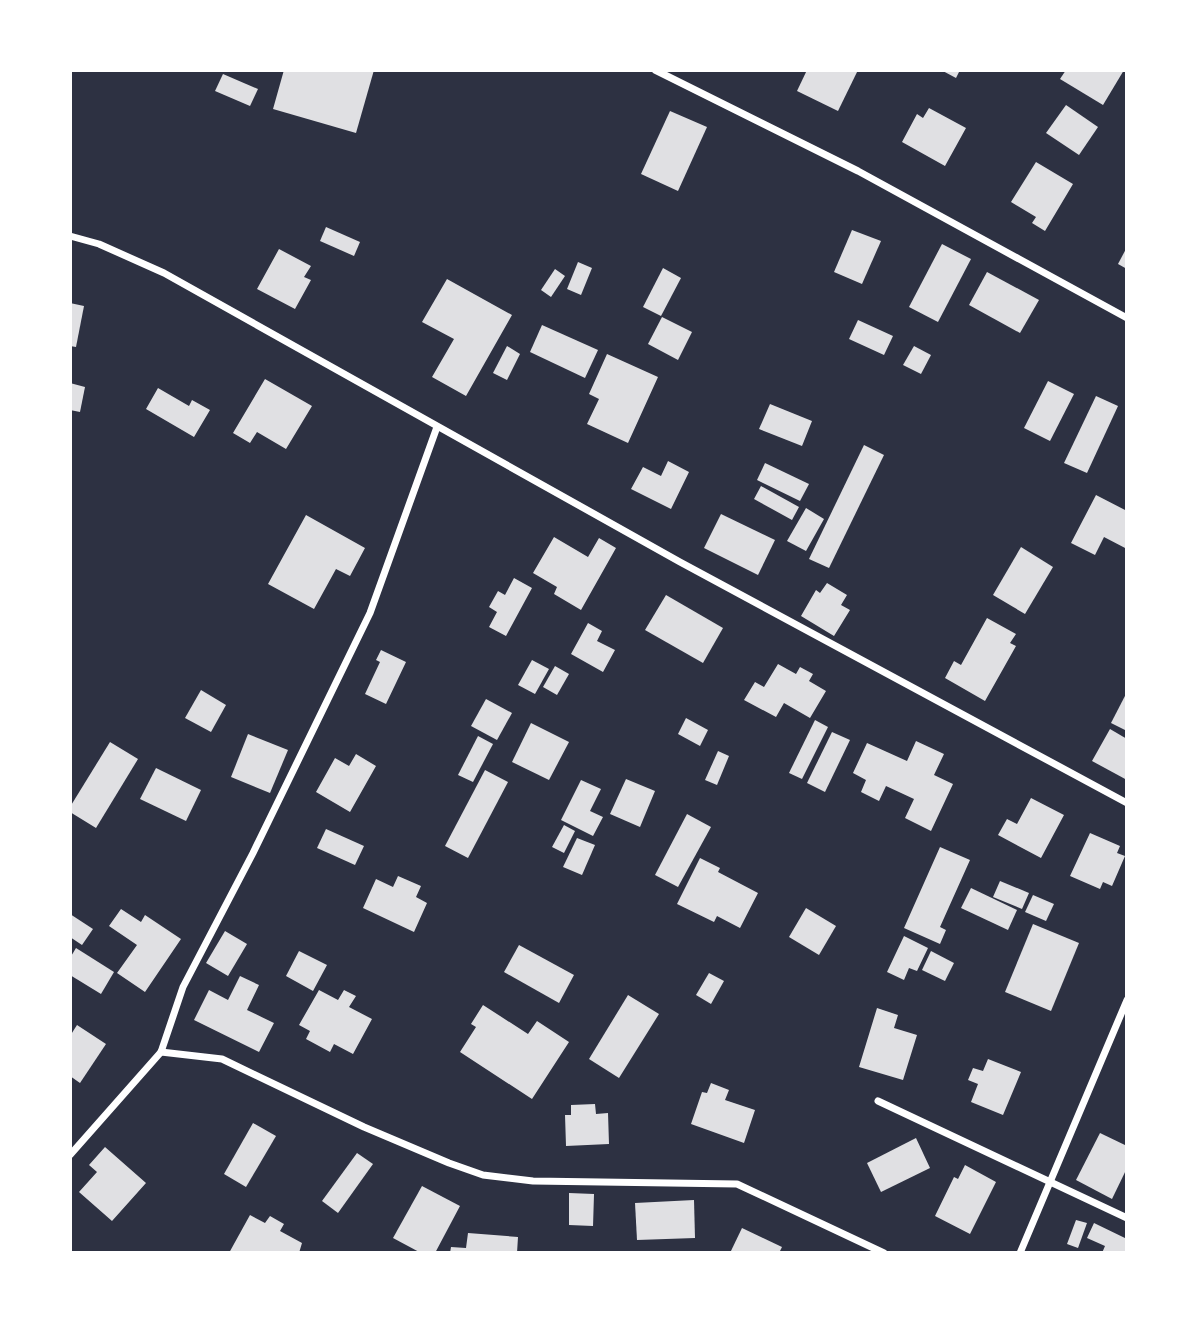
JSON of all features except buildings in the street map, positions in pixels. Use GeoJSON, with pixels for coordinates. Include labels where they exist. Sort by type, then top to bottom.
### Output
{"type":"FeatureCollection","features":[{"type":"Feature","properties":{"kind":"street"},"geometry":{"type":"LineString","coordinates":[[655,70],[858,171],[1127,318]]}},
{"type":"Feature","properties":{"kind":"street"},"geometry":{"type":"LineString","coordinates":[[70,236],[99,244],[164,273],[680,562],[1127,803]]}},
{"type":"Feature","properties":{"kind":"street"},"geometry":{"type":"LineString","coordinates":[[70,1155],[161,1052],[183,987],[254,853],[370,613],[437,428]]}},
{"type":"Feature","properties":{"kind":"street"},"geometry":{"type":"LineString","coordinates":[[1020,1253],[1127,1000]]}},
{"type":"Feature","properties":{"kind":"street"},"geometry":{"type":"LineString","coordinates":[[161,1052],[222,1059],[364,1127],[449,1164],[484,1175],[533,1181],[737,1184],[884,1253]]}},
{"type":"Feature","properties":{"kind":"street"},"geometry":{"type":"LineString","coordinates":[[878,1101],[1127,1217]]}}]}
